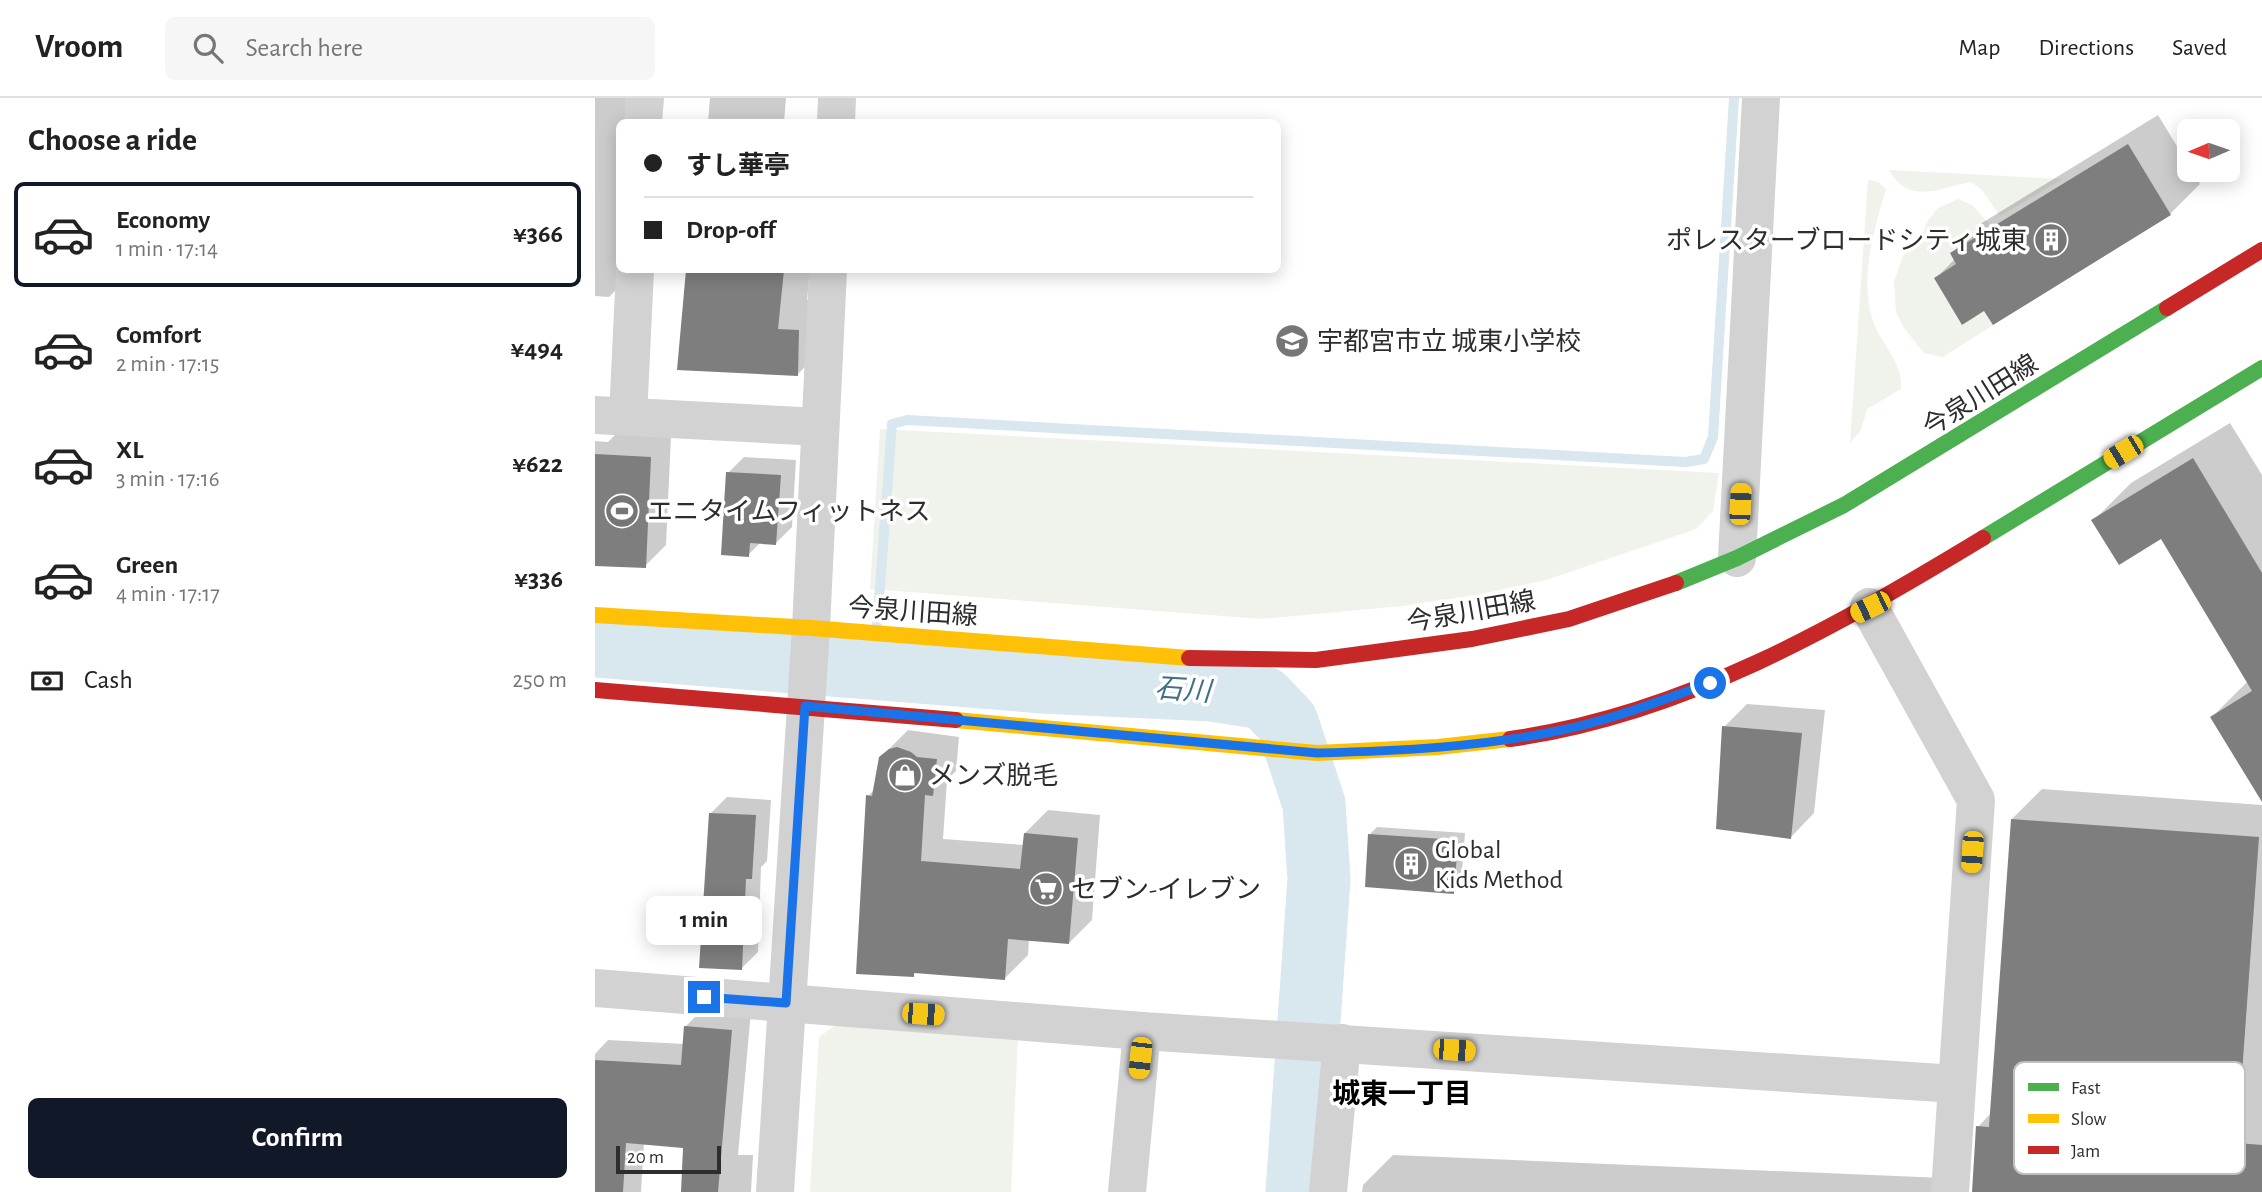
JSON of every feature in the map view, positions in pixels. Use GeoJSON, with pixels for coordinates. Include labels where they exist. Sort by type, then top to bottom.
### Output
{"type":"FeatureCollection","features":[{"type":"Feature","properties":{"kind":"street"},"geometry":{"type":"LineString","coordinates":[[643,119],[645,98]]}},
{"type":"Feature","properties":{"kind":"street"},"geometry":{"type":"LineString","coordinates":[[836,119],[837,98]]}},
{"type":"Feature","properties":{"kind":"street"},"geometry":{"type":"LineString","coordinates":[[1737,558],[1761,98]]}},
{"type":"Feature","properties":{"kind":"street","name":"今泉川田線"},"geometry":{"type":"LineString","coordinates":[[595,615],[811,628],[1195,659],[1316,660],[1472,639],[1569,619],[1661,589],[1737,558],[1855,499],[2262,250]]}},
{"type":"Feature","properties":{"kind":"street"},"geometry":{"type":"LineString","coordinates":[[635,273],[611,416],[820,427]]}},
{"type":"Feature","properties":{"kind":"street"},"geometry":{"type":"LineString","coordinates":[[775,1192],[811,628],[828,273]]}},
{"type":"Feature","properties":{"kind":"street"},"geometry":{"type":"LineString","coordinates":[[595,690],[805,706],[1317,753],[1398,751],[1486,742],[1561,730],[1636,711],[1734,674],[1870,607],[2262,368]]}},
{"type":"Feature","properties":{"kind":"street"},"geometry":{"type":"LineString","coordinates":[[1870,607],[1976,800],[1950,1192]]}},
{"type":"Feature","properties":{"kind":"street"},"geometry":{"type":"LineString","coordinates":[[595,988],[1142,1031],[1956,1084]]}},
{"type":"Feature","properties":{"kind":"street"},"geometry":{"type":"LineString","coordinates":[[1127,1192],[1142,1031]]}},
{"type":"Feature","properties":{"kind":"street"},"geometry":{"type":"LineString","coordinates":[[1328,1192],[1342,1043]]}},
{"type":"Feature","properties":{"kind":"shaded area"},"geometry":{"type":"Polygon","coordinates":[[[1889,170],[2062,179],[2000,216],[1982,190],[1971,182],[1925,192],[1915,191],[1897,181],[1889,170]]]}},
{"type":"Feature","properties":{"kind":"shaded area"},"geometry":{"type":"Polygon","coordinates":[[[1868,180],[1878,182],[1886,189],[1870,254],[1867,289],[1869,305],[1877,330],[1896,362],[1901,389],[1867,409],[1861,430],[1850,443],[1868,180]]]}},
{"type":"Feature","properties":{"kind":"shaded area"},"geometry":{"type":"Polygon","coordinates":[[[1958,199],[1972,205],[1992,227],[1951,253],[1956,264],[1934,278],[1962,325],[1984,311],[1993,325],[1943,357],[1924,353],[1904,328],[1896,312],[1894,282],[1903,256],[1920,242],[1927,222],[1938,208],[1958,199]]]}},
{"type":"Feature","properties":{"kind":"shaded area"},"geometry":{"type":"Polygon","coordinates":[[[880,429],[1719,473],[1713,511],[1696,529],[1546,580],[1476,595],[1402,606],[1262,619],[870,589],[880,429]]]}},
{"type":"Feature","properties":{"kind":"shaded area"},"geometry":{"type":"Polygon","coordinates":[[[839,1023],[1018,1036],[1011,1192],[810,1192],[819,1037],[839,1023]]]}},
{"type":"Feature","properties":{"kind":"building","name":"ポレスターブロードシティ城東"},"geometry":{"type":"Polygon","coordinates":[[[2128,144],[2171,215],[1993,325],[1984,311],[1962,325],[1934,278],[1956,264],[1950,253],[2128,144]]]}},
{"type":"Feature","properties":{"kind":"building"},"geometry":{"type":"Polygon","coordinates":[[[686,273],[784,273],[778,329],[799,330],[798,376],[677,370],[686,273]]]}},
{"type":"Feature","properties":{"kind":"building","name":"エニタイムフィットネス"},"geometry":{"type":"Polygon","coordinates":[[[595,454],[651,457],[646,568],[595,566],[595,454]]]}},
{"type":"Feature","properties":{"kind":"building"},"geometry":{"type":"Polygon","coordinates":[[[2193,458],[2262,573],[2262,802],[2210,717],[2252,691],[2161,539],[2119,565],[2091,520],[2193,458]]]}},
{"type":"Feature","properties":{"kind":"building"},"geometry":{"type":"Polygon","coordinates":[[[726,472],[781,475],[776,545],[750,543],[749,557],[721,555],[726,472]]]}},
{"type":"Feature","properties":{"kind":"building"},"geometry":{"type":"Polygon","coordinates":[[[1722,726],[1802,733],[1791,839],[1716,829],[1722,726]]]}},
{"type":"Feature","properties":{"kind":"building"},"geometry":{"type":"Polygon","coordinates":[[[897,747],[917,757],[937,759],[933,796],[925,795],[921,861],[1020,869],[1024,833],[1078,838],[1069,944],[1008,939],[1005,980],[914,973],[914,977],[856,974],[866,795],[872,796],[879,757],[889,749],[897,747]]]}},
{"type":"Feature","properties":{"kind":"building"},"geometry":{"type":"Polygon","coordinates":[[[709,813],[756,815],[752,879],[746,879],[742,970],[699,968],[709,813]]]}},
{"type":"Feature","properties":{"kind":"building"},"geometry":{"type":"Polygon","coordinates":[[[2011,819],[2259,837],[2243,1062],[2014,1062],[2014,1174],[2245,1174],[2245,1144],[2262,1145],[2262,1192],[1972,1192],[1976,1126],[1989,1127],[2011,819]]]}},
{"type":"Feature","properties":{"kind":"building","name":"Global Kids Method"},"geometry":{"type":"Polygon","coordinates":[[[1368,834],[1458,840],[1454,894],[1365,887],[1368,834]]]}},
{"type":"Feature","properties":{"kind":"building"},"geometry":{"type":"Polygon","coordinates":[[[684,1026],[732,1030],[718,1192],[681,1192],[683,1148],[626,1143],[623,1192],[595,1192],[595,1060],[681,1065],[684,1026]]]}},
{"type":"Feature","properties":{"kind":"waterway"},"geometry":{"type":"LineString","coordinates":[[874,668],[892,424],[907,420],[1685,462],[1704,459],[1713,437],[1734,98]]}},
{"type":"Feature","properties":{"kind":"waterway","name":"石川"},"geometry":{"type":"LineString","coordinates":[[595,646],[1043,682],[1212,690],[1264,698],[1287,722],[1314,804],[1319,879],[1297,1192]]}},
{"type":"Feature","properties":{"kind":"traffic: fast"},"geometry":{"type":"LineString","coordinates":[[1676,583],[1737,558],[1844,505],[2167,308]]}},
{"type":"Feature","properties":{"kind":"traffic: fast"},"geometry":{"type":"LineString","coordinates":[[1983,538],[2262,368]]}},
{"type":"Feature","properties":{"kind":"traffic: slow"},"geometry":{"type":"LineString","coordinates":[[595,615],[811,628],[1189,658]]}},
{"type":"Feature","properties":{"kind":"traffic: slow"},"geometry":{"type":"LineString","coordinates":[[956,720],[1317,753],[1438,747],[1510,739]]}},
{"type":"Feature","properties":{"kind":"traffic: jam"},"geometry":{"type":"LineString","coordinates":[[2167,308],[2262,250]]}},
{"type":"Feature","properties":{"kind":"traffic: jam"},"geometry":{"type":"LineString","coordinates":[[1510,739],[1574,727],[1636,710],[1756,663],[1871,604],[1983,538]]}},
{"type":"Feature","properties":{"kind":"traffic: jam"},"geometry":{"type":"LineString","coordinates":[[1189,658],[1316,660],[1472,639],[1569,619],[1676,583]]}},
{"type":"Feature","properties":{"kind":"traffic: jam"},"geometry":{"type":"LineString","coordinates":[[595,690],[956,720]]}},
{"type":"Feature","properties":{"kind":"place","name":"ポレスターブロードシティ城東"},"geometry":{"type":"Point","coordinates":[2051,240]}},
{"type":"Feature","properties":{"kind":"place","name":"宇都宮市立 城東小学校"},"geometry":{"type":"Point","coordinates":[1292,341]}},
{"type":"Feature","properties":{"kind":"place","name":"エニタイムフィットネス"},"geometry":{"type":"Point","coordinates":[622,511]}},
{"type":"Feature","properties":{"kind":"place","name":"メンズ脱毛"},"geometry":{"type":"Point","coordinates":[905,775]}},
{"type":"Feature","properties":{"kind":"place","name":"Global Kids Method"},"geometry":{"type":"Point","coordinates":[1411,864]}},
{"type":"Feature","properties":{"kind":"place","name":"セブン-イレブン"},"geometry":{"type":"Point","coordinates":[1046,889]}},
{"type":"Feature","properties":{"kind":"district","name":"城東一丁目"},"geometry":{"type":"Point","coordinates":[1402,1093]}},
{"type":"Feature","properties":{"kind":"route"},"geometry":{"type":"LineString","coordinates":[[704,997],[786,1003],[805,706],[1317,753],[1398,751],[1486,742],[1561,730],[1636,711],[1710,683]]}}]}
